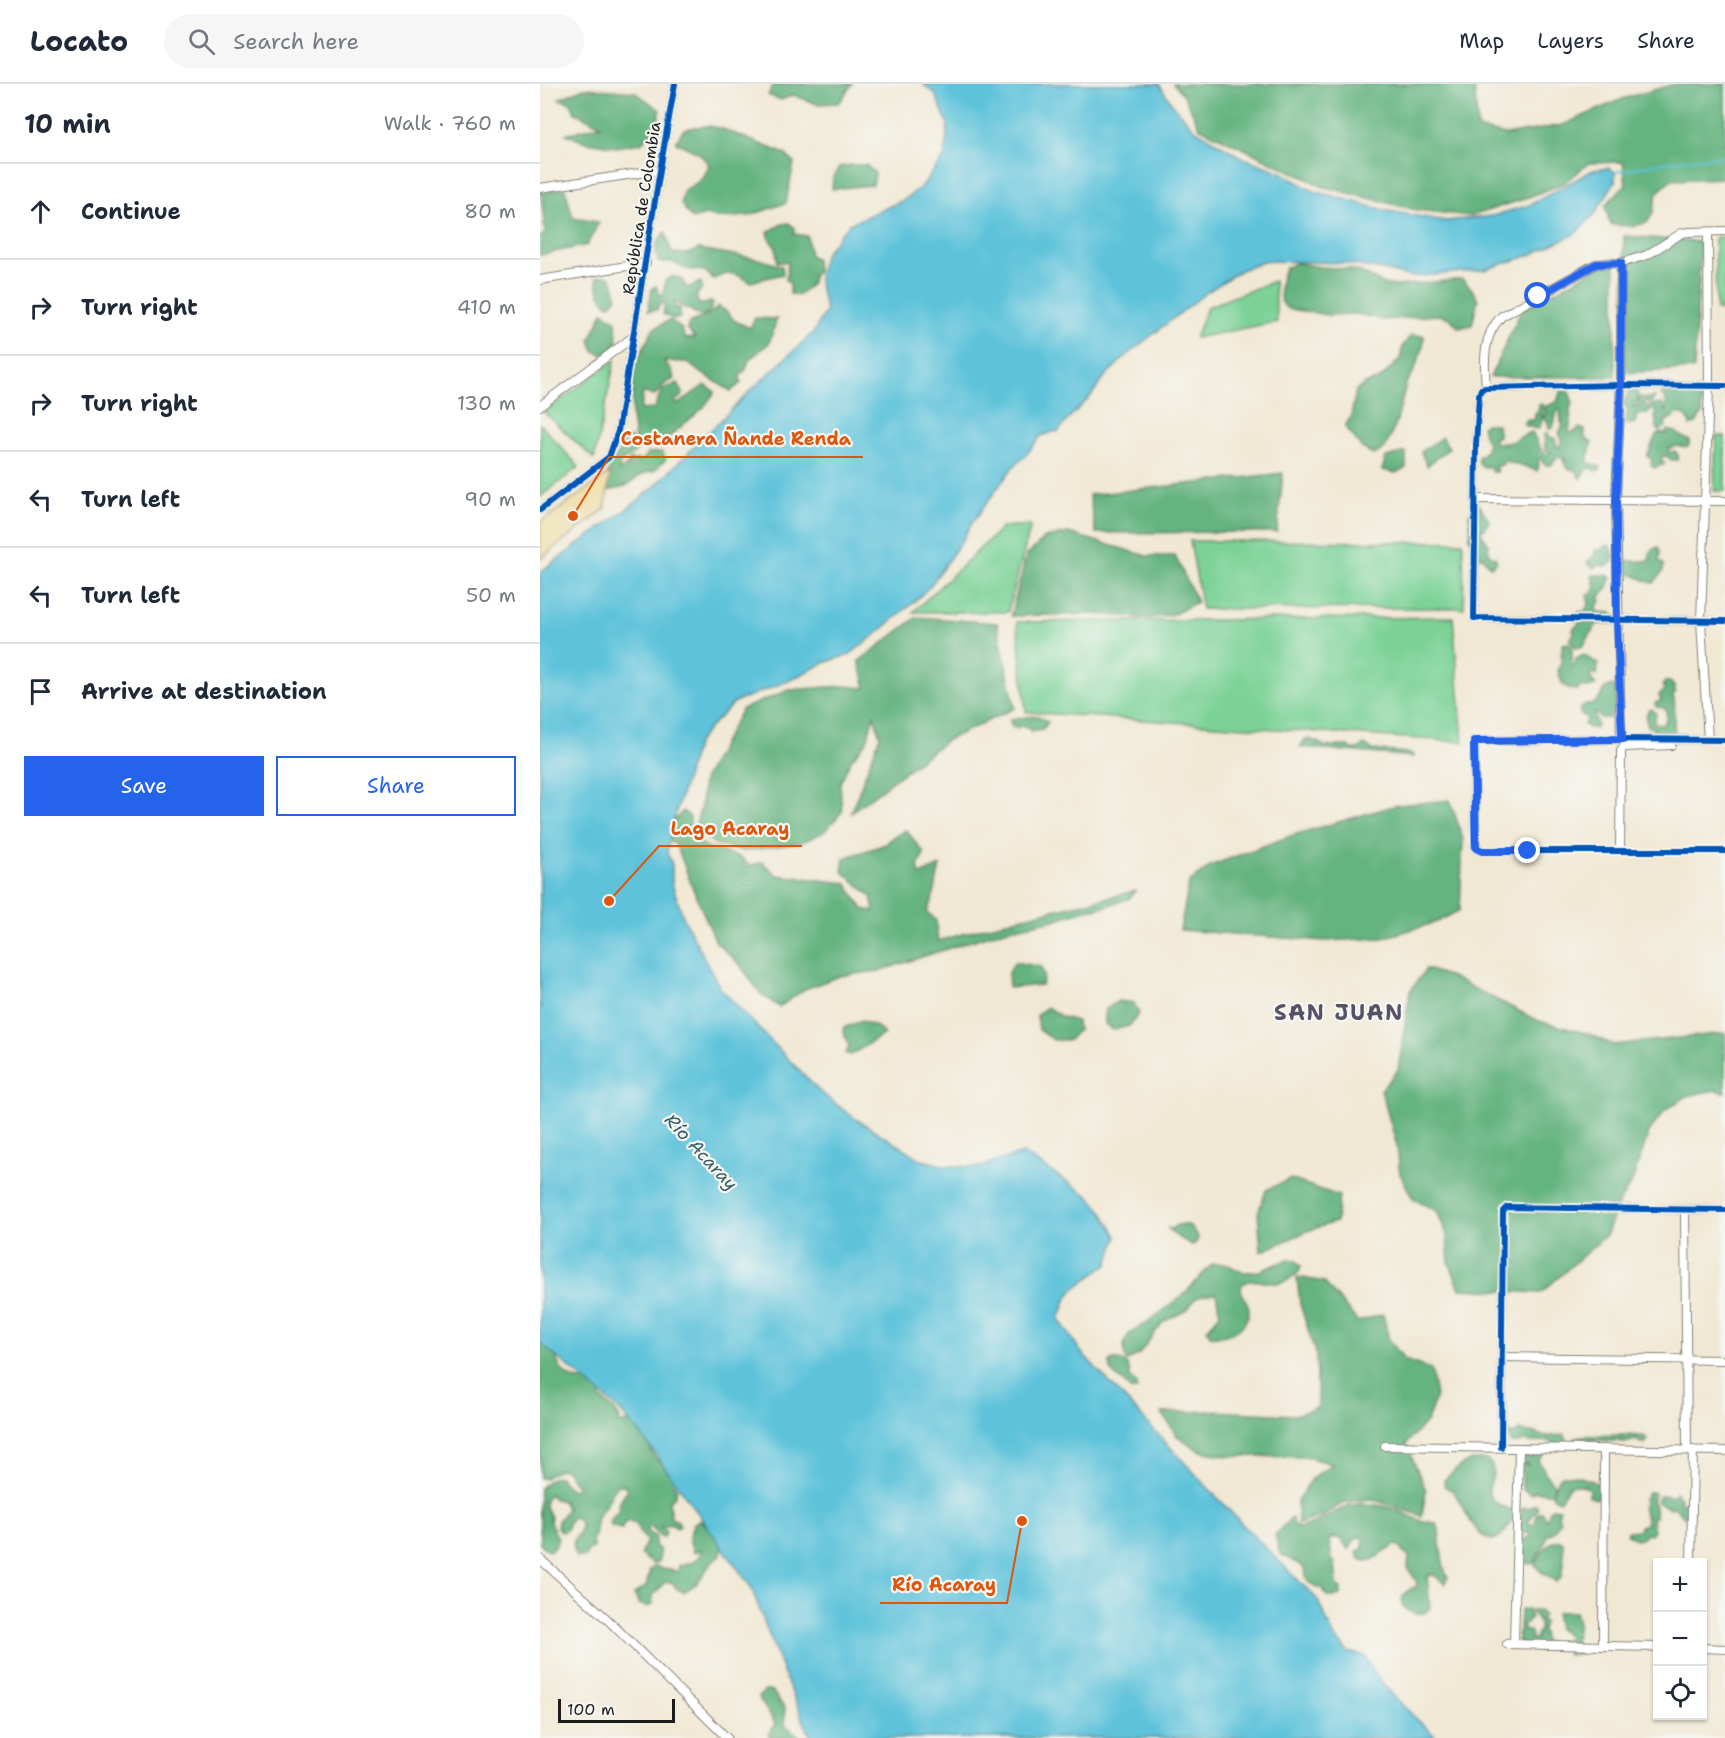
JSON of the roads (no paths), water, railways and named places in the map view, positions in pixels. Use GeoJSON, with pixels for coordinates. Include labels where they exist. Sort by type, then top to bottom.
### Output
{"type":"FeatureCollection","features":[{"type":"Feature","properties":{"kind":"street","name":"República de Colombia"},"geometry":{"type":"LineString","coordinates":[[540,510],[609,457],[618,430],[675,84]]}},
{"type":"Feature","properties":{"kind":"street"},"geometry":{"type":"LineString","coordinates":[[540,188],[660,170]]}},
{"type":"Feature","properties":{"kind":"street"},"geometry":{"type":"LineString","coordinates":[[1486,388],[1485,345],[1495,323],[1502,316],[1596,264],[1621,263],[1647,255],[1682,233],[1725,231]]}},
{"type":"Feature","properties":{"kind":"street"},"geometry":{"type":"LineString","coordinates":[[1708,232],[1709,386],[1701,621],[1708,740]]}},
{"type":"Feature","properties":{"kind":"street"},"geometry":{"type":"LineString","coordinates":[[540,280],[646,262]]}},
{"type":"Feature","properties":{"kind":"street"},"geometry":{"type":"LineString","coordinates":[[1621,263],[1621,385],[1616,499],[1617,620],[1622,739]]}},
{"type":"Feature","properties":{"kind":"street"},"geometry":{"type":"LineString","coordinates":[[540,406],[633,337]]}},
{"type":"Feature","properties":{"kind":"street"},"geometry":{"type":"LineString","coordinates":[[1725,386],[1621,385],[1481,389],[1475,499],[1474,618],[1725,621]]}},
{"type":"Feature","properties":{"kind":"street"},"geometry":{"type":"LineString","coordinates":[[1475,499],[1725,501]]}},
{"type":"Feature","properties":{"kind":"street"},"geometry":{"type":"LineString","coordinates":[[1620,851],[1621,751],[1626,747],[1681,745],[1688,740]]}},
{"type":"Feature","properties":{"kind":"street"},"geometry":{"type":"LineString","coordinates":[[1725,740],[1474,741],[1476,848],[1482,851],[1725,851]]}},
{"type":"Feature","properties":{"kind":"street"},"geometry":{"type":"LineString","coordinates":[[1502,1447],[1503,1211],[1507,1207],[1725,1210]]}},
{"type":"Feature","properties":{"kind":"street"},"geometry":{"type":"LineString","coordinates":[[1685,1210],[1691,1558]]}},
{"type":"Feature","properties":{"kind":"street"},"geometry":{"type":"LineString","coordinates":[[1502,1357],[1725,1360]]}},
{"type":"Feature","properties":{"kind":"street"},"geometry":{"type":"LineString","coordinates":[[1385,1446],[1725,1451]]}},
{"type":"Feature","properties":{"kind":"street"},"geometry":{"type":"LineString","coordinates":[[1519,1448],[1510,1644],[1653,1647]]}},
{"type":"Feature","properties":{"kind":"street"},"geometry":{"type":"LineString","coordinates":[[1603,1646],[1604,1449]]}},
{"type":"Feature","properties":{"kind":"street"},"geometry":{"type":"LineString","coordinates":[[540,1559],[608,1620],[727,1738]]}},
{"type":"Feature","properties":{"kind":"street"},"geometry":{"type":"LineString","coordinates":[[1707,1648],[1725,1648]]}},
{"type":"Feature","properties":{"kind":"water"},"geometry":{"type":"Polygon","coordinates":[[[923,84],[1159,84],[1173,105],[1194,129],[1241,157],[1281,172],[1311,190],[1388,211],[1446,221],[1492,216],[1530,205],[1593,170],[1608,168],[1615,172],[1615,181],[1595,214],[1575,234],[1528,256],[1484,270],[1410,277],[1344,263],[1266,261],[1241,270],[1207,292],[1133,350],[1106,375],[1090,397],[1058,432],[1041,436],[1013,467],[930,586],[914,602],[850,654],[735,702],[711,726],[697,743],[673,822],[667,852],[672,865],[672,884],[684,919],[720,988],[820,1092],[856,1119],[922,1160],[946,1166],[979,1167],[1023,1153],[1089,1196],[1102,1211],[1117,1236],[1108,1264],[1076,1287],[1067,1298],[1059,1319],[1081,1352],[1244,1526],[1317,1599],[1334,1636],[1348,1652],[1366,1656],[1370,1666],[1387,1688],[1437,1738],[811,1738],[751,1587],[640,1433],[614,1405],[540,1343],[540,572],[655,486],[750,391],[813,333],[826,311],[818,278],[825,253],[849,224],[904,200],[922,186],[945,156],[948,124],[935,94],[923,84]]]}},
{"type":"Feature","properties":{"kind":"waterway"},"geometry":{"type":"LineString","coordinates":[[1615,172],[1671,161],[1725,156]]}},
{"type":"Feature","properties":{"kind":"place","name":"Costanera Ñande Renda"},"geometry":{"type":"Point","coordinates":[573,516]}},
{"type":"Feature","properties":{"kind":"place","name":"Lago Acaray"},"geometry":{"type":"Point","coordinates":[609,901]}},
{"type":"Feature","properties":{"kind":"place","name":"Río Acaray"},"geometry":{"type":"Point","coordinates":[1022,1521]}},
{"type":"Feature","properties":{"kind":"district","name":"SAN JUAN"},"geometry":{"type":"Point","coordinates":[1339,1012]}}]}
